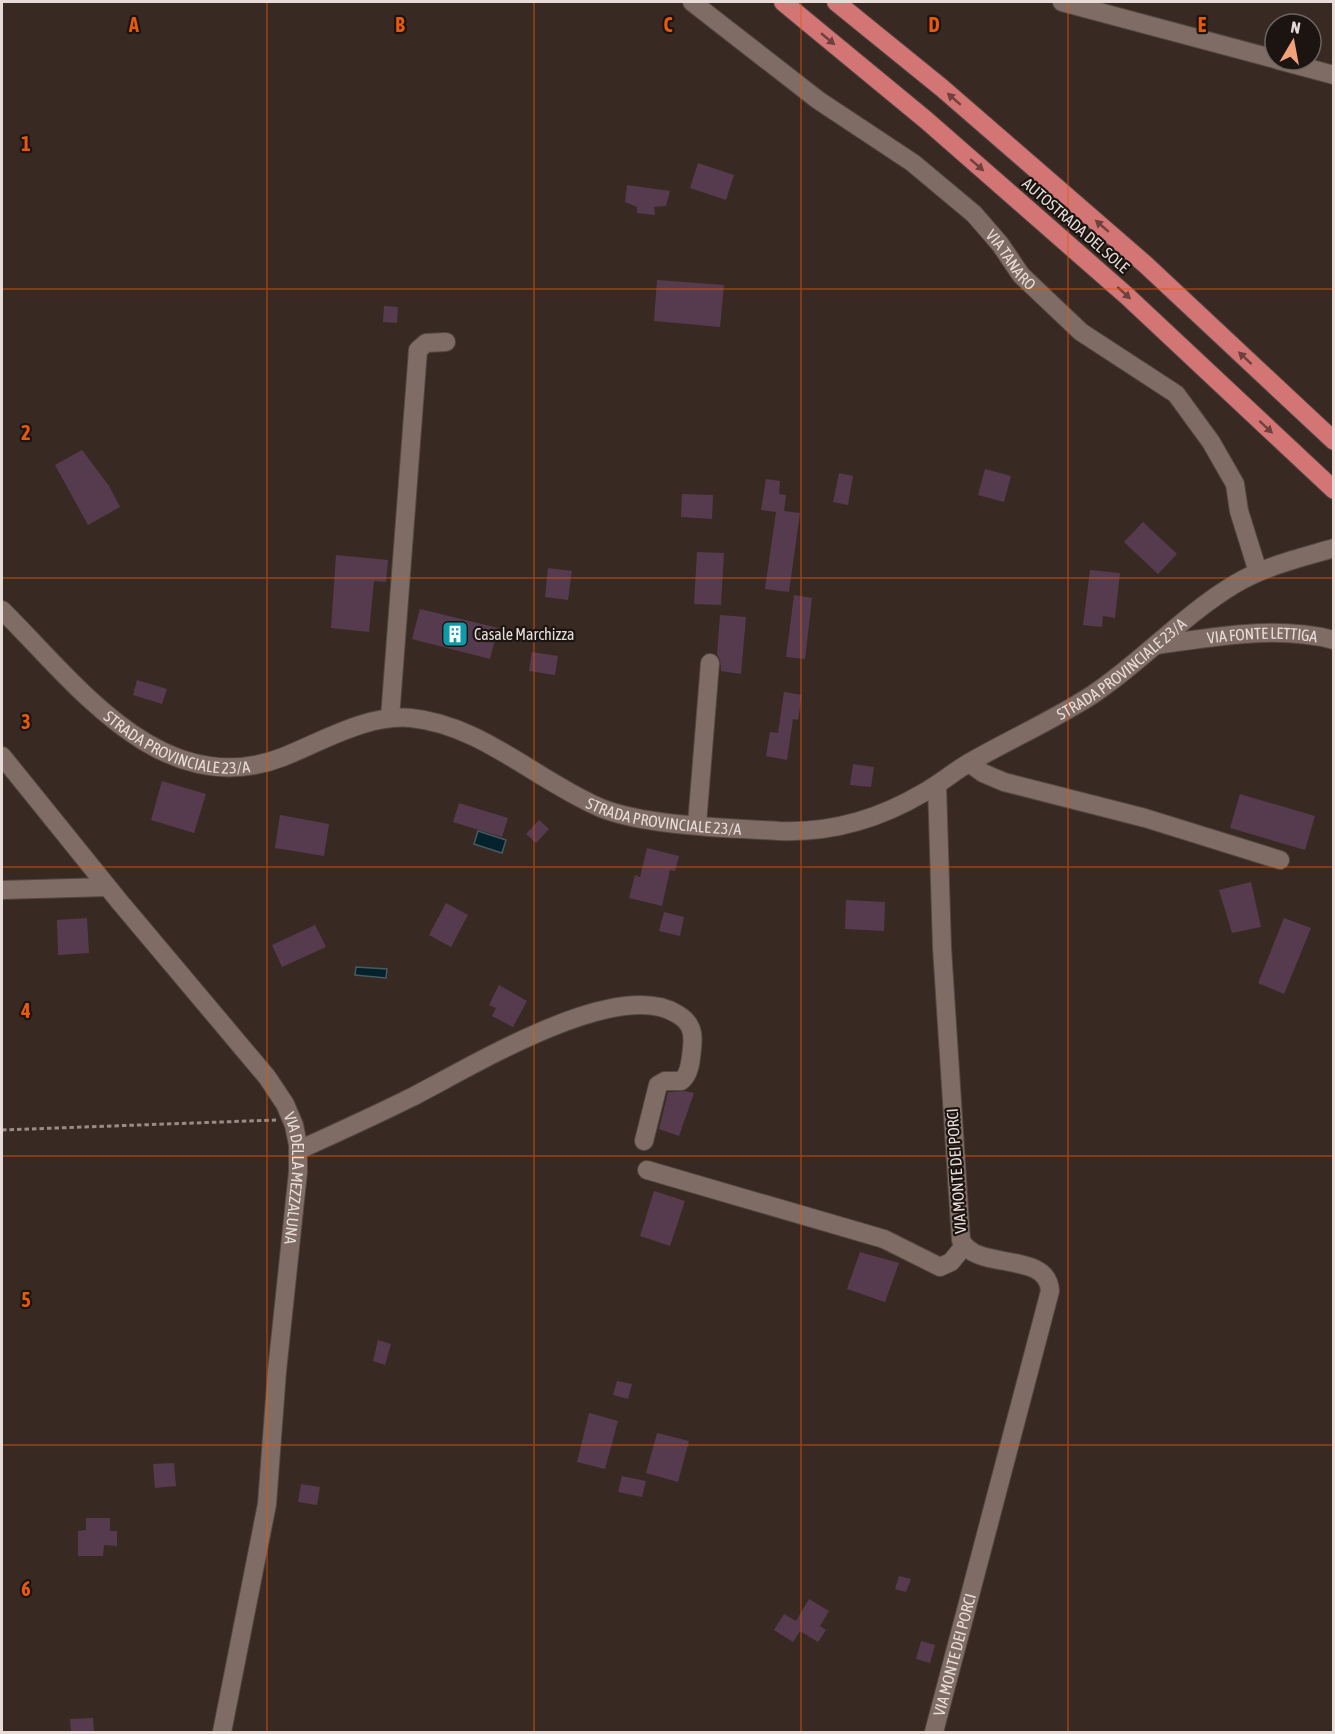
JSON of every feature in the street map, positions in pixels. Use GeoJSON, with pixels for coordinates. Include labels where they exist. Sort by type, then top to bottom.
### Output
{"type":"FeatureCollection","features":[{"type":"Feature","properties":{"kind":"highway","name":"AUTOSTRADA DEL SOLE"},"geometry":{"type":"LineString","coordinates":[[783,2],[926,120],[1127,296],[1334,490]]}},
{"type":"Feature","properties":{"kind":"highway","name":"AUTOSTRADA DEL SOLE"},"geometry":{"type":"LineString","coordinates":[[836,2],[942,88],[1146,265],[1334,441]]}},
{"type":"Feature","properties":{"kind":"street","name":"VIA TANARO"},"geometry":{"type":"LineString","coordinates":[[692,2],[818,100],[913,163],[974,214],[1000,244],[1021,275],[1081,332],[1176,394],[1211,442],[1235,484],[1239,511],[1258,572]]}},
{"type":"Feature","properties":{"kind":"street"},"geometry":{"type":"LineString","coordinates":[[1062,2],[1263,56]]}},
{"type":"Feature","properties":{"kind":"street"},"geometry":{"type":"LineString","coordinates":[[390,718],[418,350],[426,343],[446,342]]}},
{"type":"Feature","properties":{"kind":"street","name":"STRADA PROVINCIALE 23/A"},"geometry":{"type":"LineString","coordinates":[[2,610],[116,724],[155,748],[191,760],[226,766],[259,764],[360,725],[390,718],[428,720],[460,731],[605,810],[644,819],[782,831],[832,828],[882,813],[937,785],[969,763],[1093,695],[1224,591],[1258,572],[1331,549]]}},
{"type":"Feature","properties":{"kind":"street","name":"VIA FONTE LETTIGA"},"geometry":{"type":"LineString","coordinates":[[1155,646],[1269,633],[1302,634],[1334,640]]}},
{"type":"Feature","properties":{"kind":"street"},"geometry":{"type":"LineString","coordinates":[[697,824],[710,663]]}},
{"type":"Feature","properties":{"kind":"street","name":"VIA DELLA MEZZALUNA"},"geometry":{"type":"LineString","coordinates":[[2,756],[107,887],[253,1059],[279,1093],[292,1120],[299,1150],[267,1504],[222,1732]]}},
{"type":"Feature","properties":{"kind":"street"},"geometry":{"type":"LineString","coordinates":[[969,763],[983,773],[1004,782],[1145,818],[1280,860]]}},
{"type":"Feature","properties":{"kind":"street","name":"VIA MONTE DEI PORCI"},"geometry":{"type":"LineString","coordinates":[[934,1732],[1050,1291],[1049,1281],[1040,1271],[975,1254],[964,1246],[959,1227],[943,971],[937,785]]}},
{"type":"Feature","properties":{"kind":"street"},"geometry":{"type":"LineString","coordinates":[[2,890],[107,887]]}},
{"type":"Feature","properties":{"kind":"street"},"geometry":{"type":"LineString","coordinates":[[299,1150],[546,1029],[594,1012],[642,1005],[666,1008],[679,1015],[691,1027],[693,1038],[686,1076],[681,1082],[665,1081],[658,1086],[644,1142]]}},
{"type":"Feature","properties":{"kind":"street"},"geometry":{"type":"LineString","coordinates":[[647,1170],[884,1239],[936,1266],[948,1264],[964,1246]]}},
{"type":"Feature","properties":{"kind":"path"},"geometry":{"type":"LineString","coordinates":[[2,1130],[292,1120]]}},
{"type":"Feature","properties":{"kind":"water"},"geometry":{"type":"Polygon","coordinates":[[[478,831],[506,840],[502,853],[474,844],[478,831]]]}},
{"type":"Feature","properties":{"kind":"water"},"geometry":{"type":"Polygon","coordinates":[[[356,967],[387,969],[386,978],[355,975],[356,967]]]}},
{"type":"Feature","properties":{"kind":"building"},"geometry":{"type":"Polygon","coordinates":[[[698,163],[734,175],[726,200],[690,188],[698,163]]]}},
{"type":"Feature","properties":{"kind":"building"},"geometry":{"type":"Polygon","coordinates":[[[627,185],[670,191],[666,206],[654,207],[655,215],[637,213],[637,207],[625,202],[627,185]]]}},
{"type":"Feature","properties":{"kind":"building"},"geometry":{"type":"Polygon","coordinates":[[[657,280],[724,285],[720,327],[654,321],[657,280]]]}},
{"type":"Feature","properties":{"kind":"building"},"geometry":{"type":"Polygon","coordinates":[[[384,306],[398,307],[397,323],[383,322],[384,306]]]}},
{"type":"Feature","properties":{"kind":"building"},"geometry":{"type":"Polygon","coordinates":[[[82,450],[109,486],[120,507],[88,525],[55,465],[82,450]]]}},
{"type":"Feature","properties":{"kind":"building"},"geometry":{"type":"Polygon","coordinates":[[[985,469],[1011,476],[1004,502],[978,495],[985,469]]]}},
{"type":"Feature","properties":{"kind":"building"},"geometry":{"type":"Polygon","coordinates":[[[839,473],[853,476],[848,505],[833,502],[839,473]]]}},
{"type":"Feature","properties":{"kind":"building"},"geometry":{"type":"Polygon","coordinates":[[[766,479],[780,481],[779,494],[786,495],[784,511],[800,513],[789,592],[765,589],[776,512],[761,510],[766,479]]]}},
{"type":"Feature","properties":{"kind":"building"},"geometry":{"type":"Polygon","coordinates":[[[682,494],[713,495],[712,519],[681,517],[682,494]]]}},
{"type":"Feature","properties":{"kind":"building"},"geometry":{"type":"Polygon","coordinates":[[[1143,522],[1177,554],[1158,574],[1124,542],[1143,522]]]}},
{"type":"Feature","properties":{"kind":"building"},"geometry":{"type":"Polygon","coordinates":[[[697,552],[724,553],[721,605],[694,604],[697,552]]]}},
{"type":"Feature","properties":{"kind":"building"},"geometry":{"type":"Polygon","coordinates":[[[336,555],[388,560],[386,582],[374,581],[369,632],[331,628],[336,555]]]}},
{"type":"Feature","properties":{"kind":"building"},"geometry":{"type":"Polygon","coordinates":[[[548,568],[572,571],[568,600],[545,597],[548,568]]]}},
{"type":"Feature","properties":{"kind":"building"},"geometry":{"type":"Polygon","coordinates":[[[1090,570],[1120,573],[1115,618],[1103,616],[1102,627],[1083,625],[1090,570]]]}},
{"type":"Feature","properties":{"kind":"building"},"geometry":{"type":"Polygon","coordinates":[[[794,595],[812,598],[805,659],[786,657],[794,595]]]}},
{"type":"Feature","properties":{"kind":"building","name":"Casale Marchizza"},"geometry":{"type":"Polygon","coordinates":[[[420,609],[498,628],[490,659],[412,639],[420,609]]]}},
{"type":"Feature","properties":{"kind":"building"},"geometry":{"type":"Polygon","coordinates":[[[720,615],[746,617],[741,674],[721,671],[717,654],[720,615]]]}},
{"type":"Feature","properties":{"kind":"building"},"geometry":{"type":"Polygon","coordinates":[[[532,652],[558,656],[555,675],[529,671],[532,652]]]}},
{"type":"Feature","properties":{"kind":"building"},"geometry":{"type":"Polygon","coordinates":[[[137,680],[167,689],[162,704],[133,695],[137,680]]]}},
{"type":"Feature","properties":{"kind":"building"},"geometry":{"type":"Polygon","coordinates":[[[784,692],[802,695],[798,720],[793,719],[787,760],[766,756],[770,732],[778,733],[784,692]]]}},
{"type":"Feature","properties":{"kind":"building"},"geometry":{"type":"Polygon","coordinates":[[[853,764],[874,767],[871,787],[850,785],[853,764]]]}},
{"type":"Feature","properties":{"kind":"building"},"geometry":{"type":"Polygon","coordinates":[[[162,781],[206,794],[194,833],[151,820],[162,781]]]}},
{"type":"Feature","properties":{"kind":"building"},"geometry":{"type":"Polygon","coordinates":[[[1240,794],[1315,816],[1305,850],[1230,828],[1240,794]]]}},
{"type":"Feature","properties":{"kind":"building"},"geometry":{"type":"Polygon","coordinates":[[[459,803],[508,818],[502,837],[453,822],[459,803]]]}},
{"type":"Feature","properties":{"kind":"building"},"geometry":{"type":"Polygon","coordinates":[[[280,815],[329,824],[324,856],[275,848],[280,815]]]}},
{"type":"Feature","properties":{"kind":"building"},"geometry":{"type":"Polygon","coordinates":[[[539,820],[549,829],[536,843],[526,834],[539,820]]]}},
{"type":"Feature","properties":{"kind":"building"},"geometry":{"type":"Polygon","coordinates":[[[647,848],[679,856],[675,871],[670,870],[662,906],[629,898],[635,875],[640,877],[647,848]]]}},
{"type":"Feature","properties":{"kind":"building"},"geometry":{"type":"Polygon","coordinates":[[[1251,882],[1261,927],[1232,933],[1219,890],[1251,882]]]}},
{"type":"Feature","properties":{"kind":"building"},"geometry":{"type":"Polygon","coordinates":[[[846,900],[885,902],[884,931],[845,929],[846,900]]]}},
{"type":"Feature","properties":{"kind":"building"},"geometry":{"type":"Polygon","coordinates":[[[446,903],[468,915],[451,947],[429,935],[446,903]]]}},
{"type":"Feature","properties":{"kind":"building"},"geometry":{"type":"Polygon","coordinates":[[[664,912],[684,917],[680,936],[659,931],[664,912]]]}},
{"type":"Feature","properties":{"kind":"building"},"geometry":{"type":"Polygon","coordinates":[[[87,918],[89,953],[58,955],[57,920],[87,918]]]}},
{"type":"Feature","properties":{"kind":"building"},"geometry":{"type":"Polygon","coordinates":[[[1284,918],[1311,928],[1284,994],[1258,983],[1284,918]]]}},
{"type":"Feature","properties":{"kind":"building"},"geometry":{"type":"Polygon","coordinates":[[[315,925],[326,947],[282,967],[272,945],[315,925]]]}},
{"type":"Feature","properties":{"kind":"building"},"geometry":{"type":"Polygon","coordinates":[[[499,985],[527,1001],[513,1027],[492,1016],[496,1008],[489,1005],[499,985]]]}},
{"type":"Feature","properties":{"kind":"building"},"geometry":{"type":"Polygon","coordinates":[[[668,1092],[694,1093],[679,1136],[659,1129],[668,1092]]]}},
{"type":"Feature","properties":{"kind":"building"},"geometry":{"type":"Polygon","coordinates":[[[654,1191],[685,1201],[670,1246],[640,1236],[654,1191]]]}},
{"type":"Feature","properties":{"kind":"building"},"geometry":{"type":"Polygon","coordinates":[[[860,1252],[899,1263],[885,1302],[847,1289],[860,1252]]]}},
{"type":"Feature","properties":{"kind":"building"},"geometry":{"type":"Polygon","coordinates":[[[378,1340],[391,1344],[385,1365],[373,1361],[378,1340]]]}},
{"type":"Feature","properties":{"kind":"building"},"geometry":{"type":"Polygon","coordinates":[[[617,1381],[632,1384],[628,1399],[613,1395],[617,1381]]]}},
{"type":"Feature","properties":{"kind":"building"},"geometry":{"type":"Polygon","coordinates":[[[589,1413],[618,1421],[605,1469],[577,1462],[589,1413]]]}},
{"type":"Feature","properties":{"kind":"building"},"geometry":{"type":"Polygon","coordinates":[[[657,1433],[689,1441],[678,1482],[646,1473],[657,1433]]]}},
{"type":"Feature","properties":{"kind":"building"},"geometry":{"type":"Polygon","coordinates":[[[174,1463],[176,1486],[155,1488],[153,1464],[174,1463]]]}},
{"type":"Feature","properties":{"kind":"building"},"geometry":{"type":"Polygon","coordinates":[[[622,1476],[646,1481],[642,1497],[618,1492],[622,1476]]]}},
{"type":"Feature","properties":{"kind":"building"},"geometry":{"type":"Polygon","coordinates":[[[301,1484],[320,1487],[317,1505],[298,1502],[301,1484]]]}},
{"type":"Feature","properties":{"kind":"building"},"geometry":{"type":"Polygon","coordinates":[[[86,1518],[110,1518],[110,1531],[117,1531],[117,1546],[104,1545],[103,1556],[78,1556],[78,1531],[86,1530],[86,1518]]]}},
{"type":"Feature","properties":{"kind":"building"},"geometry":{"type":"Polygon","coordinates":[[[899,1576],[911,1579],[906,1592],[895,1589],[899,1576]]]}},
{"type":"Feature","properties":{"kind":"building"},"geometry":{"type":"Polygon","coordinates":[[[809,1599],[829,1611],[820,1626],[826,1630],[818,1642],[800,1631],[793,1642],[774,1630],[784,1614],[796,1621],[809,1599]]]}},
{"type":"Feature","properties":{"kind":"building"},"geometry":{"type":"Polygon","coordinates":[[[921,1641],[935,1645],[930,1663],[916,1659],[921,1641]]]}},
{"type":"Feature","properties":{"kind":"building"},"geometry":{"type":"Polygon","coordinates":[[[93,1718],[94,1732],[71,1732],[70,1719],[93,1718]]]}},
{"type":"Feature","properties":{"kind":"place","name":"Casale Marchizza"},"geometry":{"type":"Point","coordinates":[455,634]}}]}
